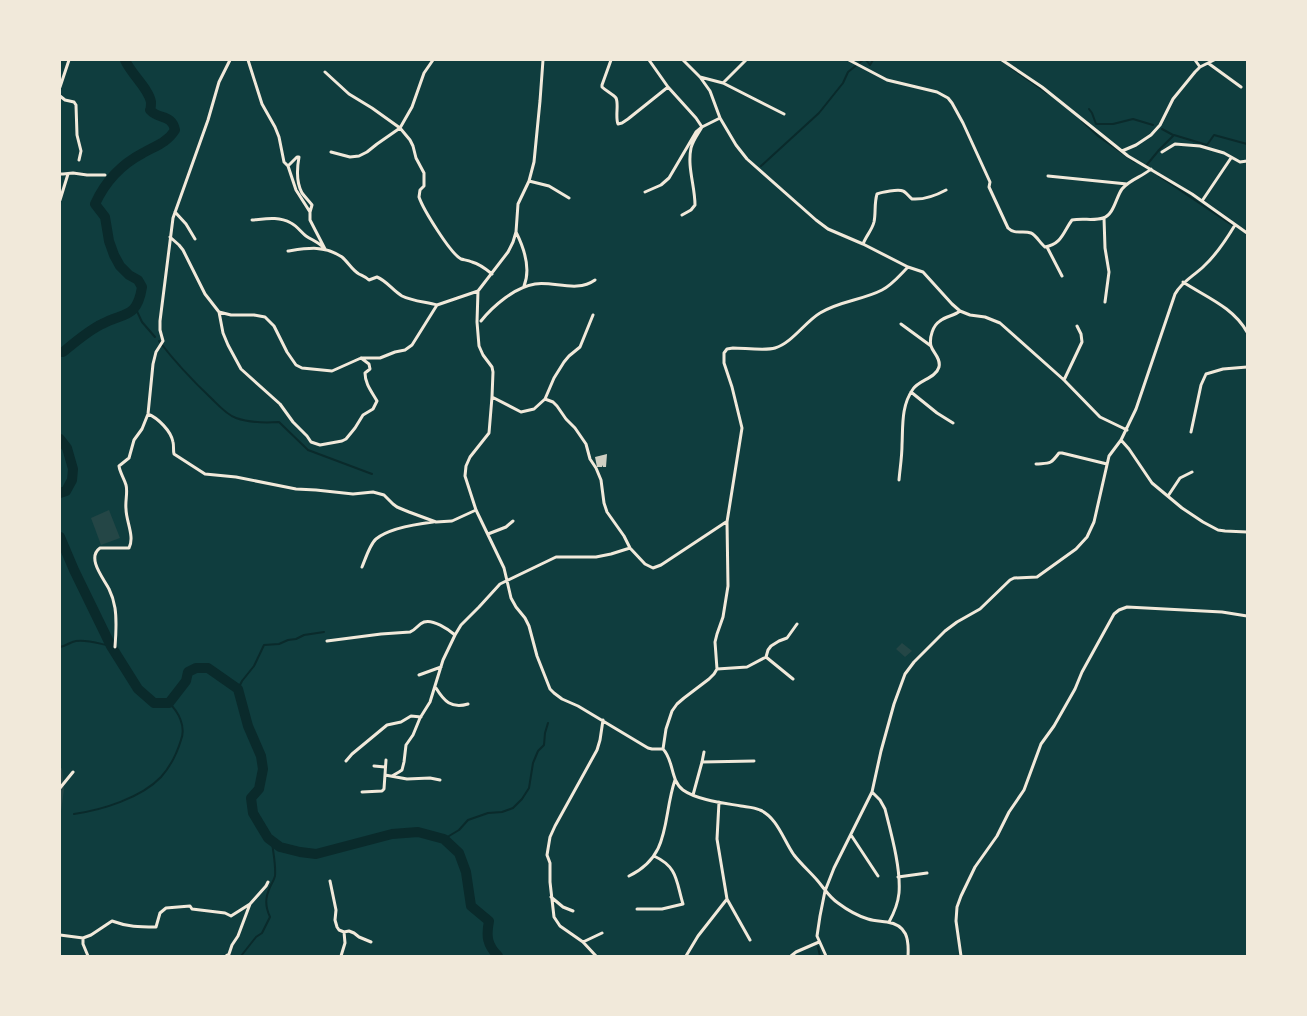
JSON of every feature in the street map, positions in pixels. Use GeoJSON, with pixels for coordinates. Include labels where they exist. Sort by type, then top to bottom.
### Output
{"type":"FeatureCollection","features":[{"type":"Feature","properties":{"kind":"street"},"geometry":{"type":"LineString","coordinates":[[60,87],[68,60]]}},
{"type":"Feature","properties":{"kind":"street"},"geometry":{"type":"LineString","coordinates":[[115,647],[117,624],[115,607],[110,590],[101,578],[94,557],[100,548],[129,548],[132,543],[126,516],[126,485],[119,466],[129,458],[134,440],[148,414],[153,364],[156,352],[162,341],[160,320],[166,284],[170,237],[175,212],[208,120],[219,82],[230,60]]}},
{"type":"Feature","properties":{"kind":"street"},"geometry":{"type":"LineString","coordinates":[[248,60],[262,104],[279,137],[284,162],[288,166],[296,190],[310,212]]}},
{"type":"Feature","properties":{"kind":"street"},"geometry":{"type":"LineString","coordinates":[[331,152],[350,157],[359,156],[400,128],[412,107],[424,74],[433,60]]}},
{"type":"Feature","properties":{"kind":"street"},"geometry":{"type":"LineString","coordinates":[[252,220],[274,218],[290,222],[310,239],[318,242],[325,249],[342,258],[358,274],[364,275],[369,280],[376,277],[386,282],[392,290],[404,297],[437,305],[478,291],[508,252],[516,232],[518,204],[529,181],[534,162],[543,60]]}},
{"type":"Feature","properties":{"kind":"street"},"geometry":{"type":"LineString","coordinates":[[611,60],[602,87],[616,98],[616,119],[618,124],[628,119],[668,86]]}},
{"type":"Feature","properties":{"kind":"street"},"geometry":{"type":"LineString","coordinates":[[649,60],[702,127]]}},
{"type":"Feature","properties":{"kind":"street"},"geometry":{"type":"LineString","coordinates":[[683,60],[700,77],[710,91],[720,118],[747,159],[816,220],[828,229],[908,267],[923,272],[960,311],[1000,323],[1064,380],[1100,417],[1127,430]]}},
{"type":"Feature","properties":{"kind":"street"},"geometry":{"type":"LineString","coordinates":[[723,83],[746,60]]}},
{"type":"Feature","properties":{"kind":"street"},"geometry":{"type":"LineString","coordinates":[[849,60],[887,80],[937,92],[948,98],[959,114],[975,146],[990,182],[989,187],[1008,228],[1012,232],[1032,233],[1043,246],[1048,247],[1063,237],[1072,220],[1104,218],[1109,214],[1117,198],[1128,184],[1151,169]]}},
{"type":"Feature","properties":{"kind":"street"},"geometry":{"type":"LineString","coordinates":[[1002,60],[1042,87],[1121,151],[1202,201],[1247,233]]}},
{"type":"Feature","properties":{"kind":"street"},"geometry":{"type":"LineString","coordinates":[[1195,60],[1200,67]]}},
{"type":"Feature","properties":{"kind":"street"},"geometry":{"type":"LineString","coordinates":[[1121,151],[1136,145],[1151,135],[1160,125],[1174,99],[1200,67],[1214,60]]}},
{"type":"Feature","properties":{"kind":"street"},"geometry":{"type":"LineString","coordinates":[[1208,62],[1241,87]]}},
{"type":"Feature","properties":{"kind":"street"},"geometry":{"type":"LineString","coordinates":[[325,72],[349,94],[400,128],[410,140],[416,158],[424,173],[424,186],[420,190],[418,197],[432,221],[456,255],[461,259],[480,265],[492,274]]}},
{"type":"Feature","properties":{"kind":"street"},"geometry":{"type":"LineString","coordinates":[[700,77],[723,83],[784,114]]}},
{"type":"Feature","properties":{"kind":"street"},"geometry":{"type":"LineString","coordinates":[[60,96],[76,104],[77,135],[81,151],[79,160]]}},
{"type":"Feature","properties":{"kind":"street"},"geometry":{"type":"LineString","coordinates":[[645,192],[661,185],[669,178],[696,132],[720,118]]}},
{"type":"Feature","properties":{"kind":"street"},"geometry":{"type":"LineString","coordinates":[[682,216],[695,205],[690,161],[691,147],[702,127]]}},
{"type":"Feature","properties":{"kind":"street"},"geometry":{"type":"LineString","coordinates":[[1162,152],[1172,144],[1200,146],[1220,151],[1240,162],[1247,162]]}},
{"type":"Feature","properties":{"kind":"street"},"geometry":{"type":"LineString","coordinates":[[288,166],[299,157],[297,167],[299,182],[303,195],[312,206],[310,220],[325,249]]}},
{"type":"Feature","properties":{"kind":"street"},"geometry":{"type":"LineString","coordinates":[[1202,201],[1231,158]]}},
{"type":"Feature","properties":{"kind":"street"},"geometry":{"type":"LineString","coordinates":[[60,174],[105,175]]}},
{"type":"Feature","properties":{"kind":"street"},"geometry":{"type":"LineString","coordinates":[[60,200],[68,174]]}},
{"type":"Feature","properties":{"kind":"street"},"geometry":{"type":"LineString","coordinates":[[1048,176],[1128,184]]}},
{"type":"Feature","properties":{"kind":"street"},"geometry":{"type":"LineString","coordinates":[[529,181],[550,186],[569,198]]}},
{"type":"Feature","properties":{"kind":"street"},"geometry":{"type":"LineString","coordinates":[[863,244],[874,222],[877,194],[904,191],[912,199],[923,199],[946,190]]}},
{"type":"Feature","properties":{"kind":"street"},"geometry":{"type":"LineString","coordinates":[[175,212],[186,224],[195,239]]}},
{"type":"Feature","properties":{"kind":"street"},"geometry":{"type":"LineString","coordinates":[[1104,218],[1105,248],[1109,272],[1105,302]]}},
{"type":"Feature","properties":{"kind":"street"},"geometry":{"type":"LineString","coordinates":[[826,956],[817,936],[825,891],[834,868],[872,792],[880,751],[908,669],[950,627],[980,608],[1010,580],[1014,578],[1037,577],[1076,549],[1087,537],[1094,522],[1107,464],[1112,451],[1127,430],[1136,409],[1176,294],[1183,282],[1210,260],[1235,225]]}},
{"type":"Feature","properties":{"kind":"street"},"geometry":{"type":"LineString","coordinates":[[516,232],[527,267],[524,287]]}},
{"type":"Feature","properties":{"kind":"street"},"geometry":{"type":"LineString","coordinates":[[170,237],[183,250],[206,294],[220,312],[223,333],[241,369],[280,404],[293,422],[315,445],[320,446],[342,442],[355,428],[363,415],[373,409],[376,404],[377,401],[366,384],[365,373],[370,369],[369,364],[361,358]]}},
{"type":"Feature","properties":{"kind":"street"},"geometry":{"type":"LineString","coordinates":[[1048,247],[1062,276]]}},
{"type":"Feature","properties":{"kind":"street"},"geometry":{"type":"LineString","coordinates":[[288,251],[308,248],[325,249]]}},
{"type":"Feature","properties":{"kind":"street"},"geometry":{"type":"LineString","coordinates":[[908,267],[881,291],[821,312],[778,348],[772,350],[733,348],[727,349],[724,353],[724,363],[742,428],[727,522],[728,586],[723,617],[715,642],[717,668],[709,679],[677,704],[672,711],[666,729],[663,749],[668,757],[675,780],[681,789],[693,795],[719,802],[755,808],[764,812],[774,822],[797,859],[838,903],[862,917],[889,922],[902,928],[906,933],[908,942],[908,956]]}},
{"type":"Feature","properties":{"kind":"street"},"geometry":{"type":"LineString","coordinates":[[481,321],[488,312],[506,297],[524,287],[536,284],[566,286],[590,283],[595,280]]}},
{"type":"Feature","properties":{"kind":"street"},"geometry":{"type":"LineString","coordinates":[[1183,282],[1233,313],[1247,332]]}},
{"type":"Feature","properties":{"kind":"street"},"geometry":{"type":"LineString","coordinates":[[478,291],[477,322],[479,346],[483,356],[492,368],[492,397],[488,433],[470,457],[466,466],[466,476],[476,510],[498,554],[508,580],[511,598],[527,622],[537,656],[550,689],[554,693],[648,748],[663,749]]}},
{"type":"Feature","properties":{"kind":"street"},"geometry":{"type":"LineString","coordinates":[[220,312],[231,315],[265,317],[279,333],[294,363],[302,368],[332,371],[361,358],[380,358],[408,348],[416,340],[437,305]]}},
{"type":"Feature","properties":{"kind":"street"},"geometry":{"type":"LineString","coordinates":[[931,346],[932,333],[937,324],[960,311]]}},
{"type":"Feature","properties":{"kind":"street"},"geometry":{"type":"LineString","coordinates":[[492,397],[521,412],[534,409],[545,399],[558,370],[580,347],[593,315]]}},
{"type":"Feature","properties":{"kind":"street"},"geometry":{"type":"LineString","coordinates":[[899,480],[903,416],[906,404],[916,385],[937,370],[939,366],[937,355],[931,346],[901,324]]}},
{"type":"Feature","properties":{"kind":"street"},"geometry":{"type":"LineString","coordinates":[[1064,380],[1082,342],[1077,326]]}},
{"type":"Feature","properties":{"kind":"street"},"geometry":{"type":"LineString","coordinates":[[1191,432],[1201,384],[1206,374],[1232,368],[1247,367]]}},
{"type":"Feature","properties":{"kind":"street"},"geometry":{"type":"LineString","coordinates":[[911,392],[946,420],[953,423]]}},
{"type":"Feature","properties":{"kind":"street"},"geometry":{"type":"LineString","coordinates":[[545,399],[557,406],[586,444],[590,459],[601,480],[604,503],[608,512],[630,548],[645,564],[655,568],[727,522]]}},
{"type":"Feature","properties":{"kind":"street"},"geometry":{"type":"LineString","coordinates":[[148,414],[159,421],[170,435],[173,440],[174,454],[202,473],[236,477],[296,489],[353,494],[373,492],[384,495],[393,504],[409,512],[436,522]]}},
{"type":"Feature","properties":{"kind":"street"},"geometry":{"type":"LineString","coordinates":[[1121,440],[1130,449],[1152,483],[1182,508],[1211,527],[1225,531],[1247,532]]}},
{"type":"Feature","properties":{"kind":"street"},"geometry":{"type":"LineString","coordinates":[[1036,464],[1054,461],[1059,453],[1062,453],[1107,464]]}},
{"type":"Feature","properties":{"kind":"street"},"geometry":{"type":"LineString","coordinates":[[1168,496],[1180,478],[1192,472]]}},
{"type":"Feature","properties":{"kind":"street"},"geometry":{"type":"LineString","coordinates":[[362,567],[374,541],[378,538],[402,527],[452,521],[476,510]]}},
{"type":"Feature","properties":{"kind":"street"},"geometry":{"type":"LineString","coordinates":[[488,534],[506,527],[513,521]]}},
{"type":"Feature","properties":{"kind":"street"},"geometry":{"type":"LineString","coordinates":[[392,776],[402,770],[406,745],[430,702],[443,660],[455,635],[500,584],[556,557],[596,557],[630,548]]}},
{"type":"Feature","properties":{"kind":"street"},"geometry":{"type":"LineString","coordinates":[[961,956],[956,920],[957,907],[961,896],[975,867],[1001,830],[1004,820],[1024,790],[1041,744],[1076,689],[1082,672],[1114,614],[1127,607],[1222,612],[1247,616]]}},
{"type":"Feature","properties":{"kind":"street"},"geometry":{"type":"LineString","coordinates":[[326,642],[410,632],[414,631],[423,622],[440,625],[455,635]]}},
{"type":"Feature","properties":{"kind":"street"},"geometry":{"type":"LineString","coordinates":[[717,668],[747,667],[766,657],[771,646],[787,638],[797,624]]}},
{"type":"Feature","properties":{"kind":"street"},"geometry":{"type":"LineString","coordinates":[[766,657],[793,679]]}},
{"type":"Feature","properties":{"kind":"street"},"geometry":{"type":"LineString","coordinates":[[419,675],[441,667]]}},
{"type":"Feature","properties":{"kind":"street"},"geometry":{"type":"LineString","coordinates":[[435,688],[447,702],[455,706],[468,704]]}},
{"type":"Feature","properties":{"kind":"street"},"geometry":{"type":"LineString","coordinates":[[346,761],[387,725],[400,722],[410,716],[421,717]]}},
{"type":"Feature","properties":{"kind":"street"},"geometry":{"type":"LineString","coordinates":[[596,956],[583,942],[560,926],[554,917],[551,897],[550,863],[547,855],[550,838],[597,750],[603,720]]}},
{"type":"Feature","properties":{"kind":"street"},"geometry":{"type":"LineString","coordinates":[[693,795],[704,752]]}},
{"type":"Feature","properties":{"kind":"street"},"geometry":{"type":"LineString","coordinates":[[362,792],[382,791],[384,789],[386,760]]}},
{"type":"Feature","properties":{"kind":"street"},"geometry":{"type":"LineString","coordinates":[[702,762],[754,761]]}},
{"type":"Feature","properties":{"kind":"street"},"geometry":{"type":"LineString","coordinates":[[374,766],[385,767]]}},
{"type":"Feature","properties":{"kind":"street"},"geometry":{"type":"LineString","coordinates":[[60,788],[73,772]]}},
{"type":"Feature","properties":{"kind":"street"},"geometry":{"type":"LineString","coordinates":[[385,775],[406,780],[430,778],[440,780]]}},
{"type":"Feature","properties":{"kind":"street"},"geometry":{"type":"LineString","coordinates":[[629,876],[639,871],[654,856],[665,834],[670,793],[675,780]]}},
{"type":"Feature","properties":{"kind":"street"},"geometry":{"type":"LineString","coordinates":[[872,792],[880,800],[884,809],[895,852],[899,892],[897,903],[889,922]]}},
{"type":"Feature","properties":{"kind":"street"},"geometry":{"type":"LineString","coordinates":[[719,802],[717,839],[726,899],[750,940]]}},
{"type":"Feature","properties":{"kind":"street"},"geometry":{"type":"LineString","coordinates":[[851,835],[878,876]]}},
{"type":"Feature","properties":{"kind":"street"},"geometry":{"type":"LineString","coordinates":[[637,909],[662,909],[683,904],[671,867],[664,860],[654,856]]}},
{"type":"Feature","properties":{"kind":"street"},"geometry":{"type":"LineString","coordinates":[[898,877],[927,873]]}},
{"type":"Feature","properties":{"kind":"street"},"geometry":{"type":"LineString","coordinates":[[330,881],[336,910],[336,924],[339,930],[354,933],[371,942]]}},
{"type":"Feature","properties":{"kind":"street"},"geometry":{"type":"LineString","coordinates":[[60,935],[83,938],[91,935],[112,920],[122,925],[137,928],[155,928],[161,910],[166,908],[190,906],[192,909],[225,912],[231,916],[250,904],[268,882]]}},
{"type":"Feature","properties":{"kind":"street"},"geometry":{"type":"LineString","coordinates":[[551,897],[563,907],[573,911]]}},
{"type":"Feature","properties":{"kind":"street"},"geometry":{"type":"LineString","coordinates":[[686,956],[698,936],[726,899]]}},
{"type":"Feature","properties":{"kind":"street"},"geometry":{"type":"LineString","coordinates":[[226,956],[229,954],[238,936],[250,904]]}},
{"type":"Feature","properties":{"kind":"street"},"geometry":{"type":"LineString","coordinates":[[341,956],[345,943],[344,932]]}},
{"type":"Feature","properties":{"kind":"street"},"geometry":{"type":"LineString","coordinates":[[583,942],[602,933]]}},
{"type":"Feature","properties":{"kind":"street"},"geometry":{"type":"LineString","coordinates":[[83,938],[83,944],[88,956]]}},
{"type":"Feature","properties":{"kind":"street"},"geometry":{"type":"LineString","coordinates":[[791,956],[819,942]]}},
{"type":"Feature","properties":{"kind":"shaded area"},"geometry":{"type":"Polygon","coordinates":[[[109,510],[120,538],[101,545],[91,518],[109,510]]]}},
{"type":"Feature","properties":{"kind":"shaded area"},"geometry":{"type":"Polygon","coordinates":[[[902,643],[912,651],[905,657],[896,649],[902,643]]]}},
{"type":"Feature","properties":{"kind":"shaded area"},"geometry":{"type":"Polygon","coordinates":[[[62,768],[64,789],[60,819],[60,769],[62,768]]]}},
{"type":"Feature","properties":{"kind":"building"},"geometry":{"type":"Polygon","coordinates":[[[607,454],[606,467],[603,467],[603,465],[602,467],[597,467],[595,457],[607,454]]]}},
{"type":"Feature","properties":{"kind":"waterway"},"geometry":{"type":"LineString","coordinates":[[60,352],[63,352],[97,327],[133,310],[140,297],[142,287],[138,280],[129,275],[120,266],[109,241],[105,217],[95,204],[109,181],[121,168],[135,157],[165,141],[175,130],[168,119],[150,110],[150,97],[125,60]]}},
{"type":"Feature","properties":{"kind":"waterway"},"geometry":{"type":"LineString","coordinates":[[761,166],[819,113],[843,83],[848,72],[863,60]]}},
{"type":"Feature","properties":{"kind":"waterway"},"geometry":{"type":"LineString","coordinates":[[866,60],[870,65],[873,60]]}},
{"type":"Feature","properties":{"kind":"waterway"},"geometry":{"type":"LineString","coordinates":[[1010,67],[1047,93]]}},
{"type":"Feature","properties":{"kind":"waterway"},"geometry":{"type":"LineString","coordinates":[[1089,109],[1096,124],[1113,124],[1133,119],[1153,125]]}},
{"type":"Feature","properties":{"kind":"waterway"},"geometry":{"type":"LineString","coordinates":[[1082,121],[1098,136],[1135,162]]}},
{"type":"Feature","properties":{"kind":"waterway"},"geometry":{"type":"LineString","coordinates":[[1162,129],[1173,135]]}},
{"type":"Feature","properties":{"kind":"waterway"},"geometry":{"type":"LineString","coordinates":[[1145,167],[1174,135],[1207,145],[1214,135],[1247,144]]}},
{"type":"Feature","properties":{"kind":"waterway"},"geometry":{"type":"LineString","coordinates":[[1159,176],[1232,225]]}},
{"type":"Feature","properties":{"kind":"waterway"},"geometry":{"type":"LineString","coordinates":[[135,307],[142,322],[155,337]]}},
{"type":"Feature","properties":{"kind":"waterway"},"geometry":{"type":"LineString","coordinates":[[159,341],[191,378],[229,415],[252,422],[279,422],[308,450],[372,474]]}},
{"type":"Feature","properties":{"kind":"waterway"},"geometry":{"type":"LineString","coordinates":[[60,439],[67,448],[73,469],[72,480],[66,491],[60,493]]}},
{"type":"Feature","properties":{"kind":"waterway"},"geometry":{"type":"LineString","coordinates":[[60,537],[111,646],[138,689],[154,703],[169,703],[186,681],[188,672],[196,668],[208,668],[238,689],[248,726],[261,756],[263,769],[259,789],[251,798],[253,813],[268,838],[280,847],[316,854],[392,834],[418,832],[444,839],[459,853],[466,872],[471,906],[489,921],[488,940],[498,956]]}},
{"type":"Feature","properties":{"kind":"waterway"},"geometry":{"type":"LineString","coordinates":[[238,689],[254,666],[264,645],[279,644],[304,635],[324,632]]}},
{"type":"Feature","properties":{"kind":"waterway"},"geometry":{"type":"LineString","coordinates":[[60,647],[80,641],[111,646]]}},
{"type":"Feature","properties":{"kind":"waterway"},"geometry":{"type":"LineString","coordinates":[[74,814],[109,806],[132,797],[161,777],[173,760],[183,730],[181,720],[169,703]]}},
{"type":"Feature","properties":{"kind":"waterway"},"geometry":{"type":"LineString","coordinates":[[444,839],[459,830],[468,820],[488,813],[502,812],[513,808],[522,799],[529,788],[533,763],[538,751],[544,745],[548,723]]}},
{"type":"Feature","properties":{"kind":"waterway"},"geometry":{"type":"LineString","coordinates":[[241,956],[256,937],[262,933],[270,917],[266,898],[275,876],[272,841]]}},
{"type":"Feature","properties":{"kind":"waterway"},"geometry":{"type":"LineString","coordinates":[[818,947],[820,956]]}}]}
